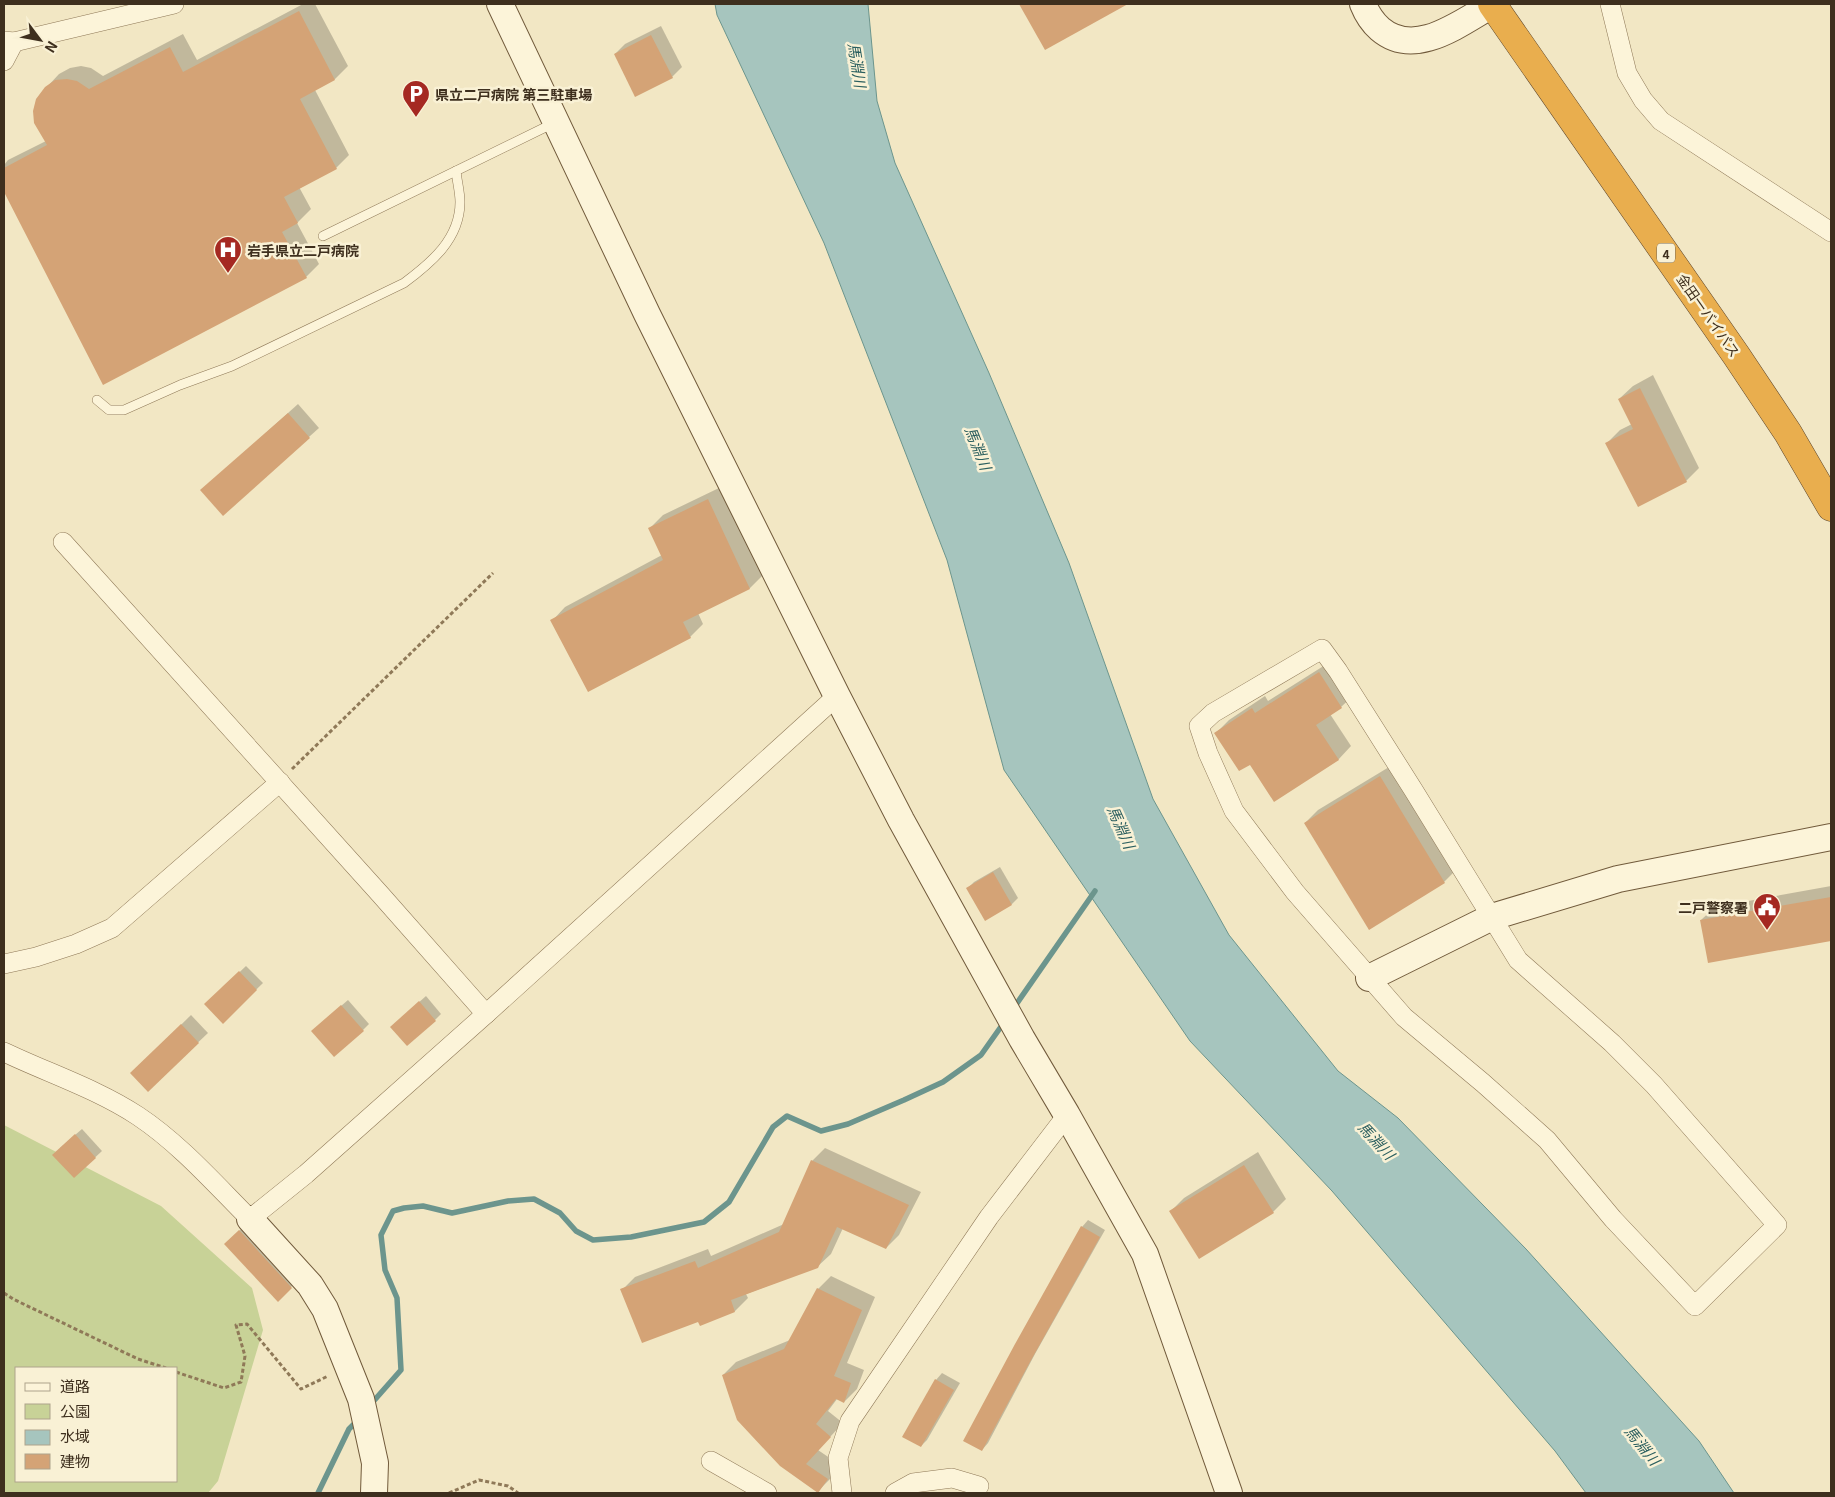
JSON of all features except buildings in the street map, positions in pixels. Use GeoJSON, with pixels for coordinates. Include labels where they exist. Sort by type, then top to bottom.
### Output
{"type":"FeatureCollection","features":[{"type":"Feature","properties":{"kind":"highway","name":"金田一バイパス"},"geometry":{"type":"LineString","coordinates":[[1492,4],[1736,355],[1788,433],[1831,508]]}},
{"type":"Feature","properties":{"kind":"street"},"geometry":{"type":"LineString","coordinates":[[4,61],[9,41],[174,4]]}},
{"type":"Feature","properties":{"kind":"street"},"geometry":{"type":"LineString","coordinates":[[500,4],[647,314],[837,696],[901,820],[1022,1039],[1068,1115],[1144,1254],[1228,1493]]}},
{"type":"Feature","properties":{"kind":"street"},"geometry":{"type":"LineString","coordinates":[[1363,4],[1366,13],[1376,26],[1387,35],[1402,41],[1420,40],[1442,33],[1492,4]]}},
{"type":"Feature","properties":{"kind":"street"},"geometry":{"type":"LineString","coordinates":[[1610,4],[1626,73],[1643,100],[1661,121],[1831,232]]}},
{"type":"Feature","properties":{"kind":"street"},"geometry":{"type":"LineString","coordinates":[[62,542],[280,782],[486,1014]]}},
{"type":"Feature","properties":{"kind":"street"},"geometry":{"type":"LineString","coordinates":[[1322,649],[1343,679],[1518,960],[1612,1043],[1654,1085],[1777,1225],[1695,1306],[1614,1219],[1547,1140],[1483,1082],[1404,1017],[1370,978],[1296,892],[1234,811],[1208,753],[1199,726],[1213,713],[1322,649]]}},
{"type":"Feature","properties":{"kind":"street"},"geometry":{"type":"LineString","coordinates":[[250,1219],[306,1174],[486,1014],[837,696]]}},
{"type":"Feature","properties":{"kind":"street"},"geometry":{"type":"LineString","coordinates":[[4,964],[36,957],[76,944],[112,928],[280,782]]}},
{"type":"Feature","properties":{"kind":"street"},"geometry":{"type":"LineString","coordinates":[[1370,978],[1492,917],[1618,879],[1831,837]]}},
{"type":"Feature","properties":{"kind":"street"},"geometry":{"type":"LineString","coordinates":[[4,1052],[90,1090],[136,1115],[167,1137],[250,1219],[310,1285],[325,1309],[349,1366],[360,1399],[375,1463],[374,1493]]}},
{"type":"Feature","properties":{"kind":"street"},"geometry":{"type":"LineString","coordinates":[[842,1493],[838,1458],[850,1421],[990,1217],[1068,1115]]}},
{"type":"Feature","properties":{"kind":"street"},"geometry":{"type":"LineString","coordinates":[[712,1461],[768,1493]]}},
{"type":"Feature","properties":{"kind":"street"},"geometry":{"type":"LineString","coordinates":[[895,1493],[913,1482],[952,1478],[979,1486]]}},
{"type":"Feature","properties":{"kind":"lane"},"geometry":{"type":"LineString","coordinates":[[322,236],[556,122]]}},
{"type":"Feature","properties":{"kind":"lane"},"geometry":{"type":"LineString","coordinates":[[97,400],[109,410],[124,410],[180,385],[232,366],[404,282],[429,264],[444,249],[456,226],[460,203],[456,171]]}},
{"type":"Feature","properties":{"kind":"path"},"geometry":{"type":"LineString","coordinates":[[280,782],[492,573]]}},
{"type":"Feature","properties":{"kind":"path"},"geometry":{"type":"LineString","coordinates":[[4,1293],[138,1359],[163,1367]]}},
{"type":"Feature","properties":{"kind":"path"},"geometry":{"type":"LineString","coordinates":[[178,1373],[224,1388],[241,1382],[245,1356],[236,1325],[247,1324],[301,1389],[349,1366]]}},
{"type":"Feature","properties":{"kind":"path"},"geometry":{"type":"LineString","coordinates":[[449,1493],[479,1480],[508,1486],[518,1493]]}},
{"type":"Feature","properties":{"kind":"green space"},"geometry":{"type":"Polygon","coordinates":[[[4,1125],[161,1206],[252,1288],[263,1330],[218,1481],[208,1493],[4,1493],[4,1125]]]}},
{"type":"Feature","properties":{"kind":"water","name":"馬淵川"},"geometry":{"type":"Polygon","coordinates":[[[715,4],[868,4],[877,101],[895,163],[989,373],[1069,563],[1153,799],[1229,935],[1338,1071],[1398,1118],[1526,1249],[1699,1441],[1734,1493],[1586,1493],[1555,1451],[1332,1191],[1190,1041],[1004,770],[947,560],[824,243],[717,15],[715,4]]]}},
{"type":"Feature","properties":{"kind":"waterway"},"geometry":{"type":"LineString","coordinates":[[1013,1009],[1095,891]]}},
{"type":"Feature","properties":{"kind":"waterway"},"geometry":{"type":"LineString","coordinates":[[371,1404],[401,1370],[397,1298],[385,1270],[381,1235],[393,1211],[423,1206],[452,1213],[508,1201],[534,1199],[560,1213],[576,1231],[593,1240],[631,1237],[704,1222],[729,1202],[773,1127],[787,1116],[821,1131],[848,1124],[904,1100],[943,1082],[981,1055],[1005,1021]]}},
{"type":"Feature","properties":{"kind":"waterway"},"geometry":{"type":"LineString","coordinates":[[318,1493],[349,1429],[357,1421]]}},
{"type":"Feature","properties":{"kind":"place","name":"県立二戸病院 第三駐車場"},"geometry":{"type":"Point","coordinates":[416,118]}},
{"type":"Feature","properties":{"kind":"place","name":"岩手県立二戸病院"},"geometry":{"type":"Point","coordinates":[228,274]}},
{"type":"Feature","properties":{"kind":"place","name":"二戸警察署"},"geometry":{"type":"Point","coordinates":[1767,931]}}]}
